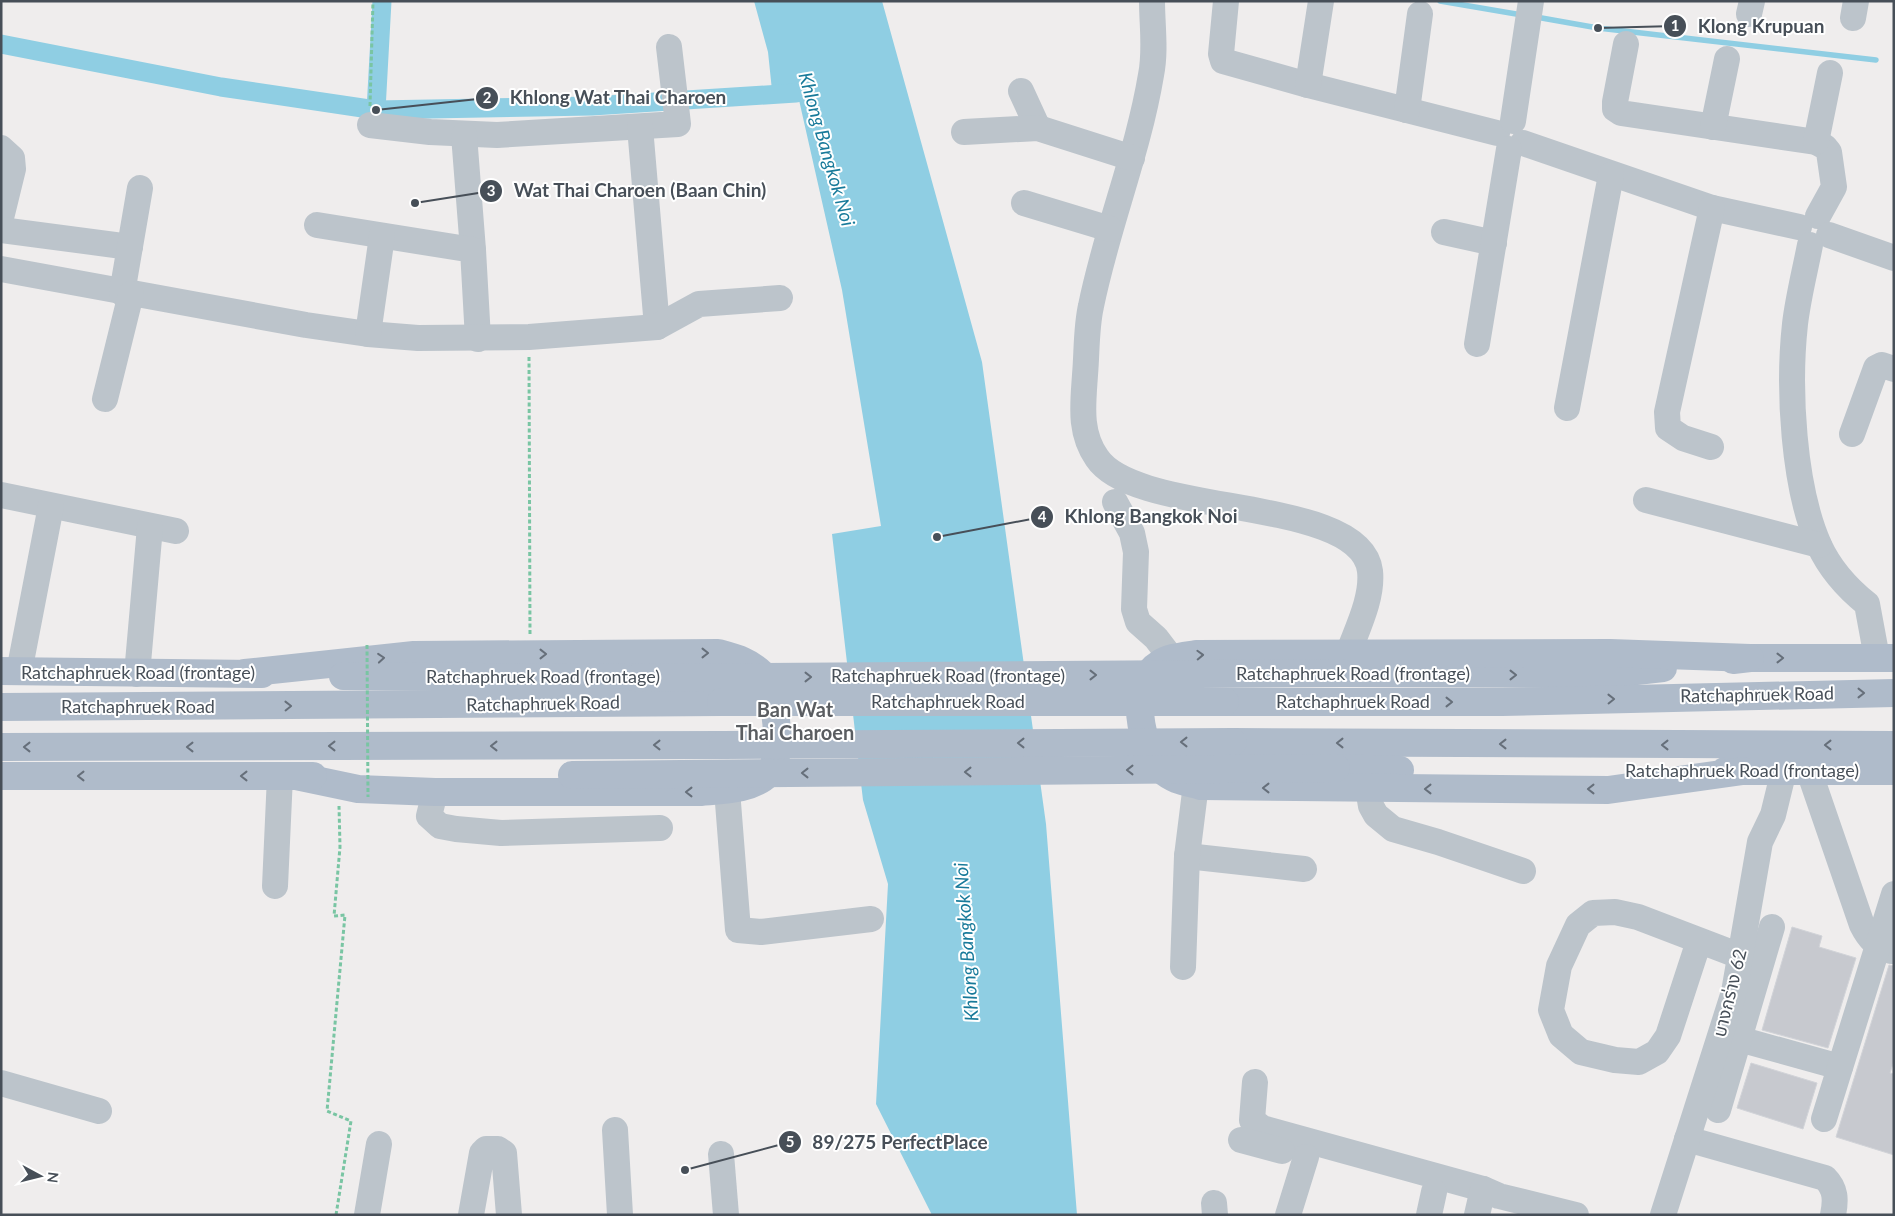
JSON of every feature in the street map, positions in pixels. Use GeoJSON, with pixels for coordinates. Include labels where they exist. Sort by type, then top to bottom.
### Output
{"type":"FeatureCollection","features":[{"type":"Feature","properties":{"kind":"main road"},"geometry":{"type":"LineString","coordinates":[[245,673],[414,655],[718,653],[745,660],[764,676],[772,694],[777,757],[770,772],[758,781],[727,790],[435,792],[358,789],[288,776]]}},
{"type":"Feature","properties":{"kind":"main road"},"geometry":{"type":"LineString","coordinates":[[1345,664],[1196,654],[1158,664],[1146,679],[1140,694],[1143,738],[1151,756],[1163,771],[1179,781],[1257,788],[1608,790],[1743,771]]}},
{"type":"Feature","properties":{"kind":"main road","name":"Ratchaphruek Road (frontage)"},"geometry":{"type":"LineString","coordinates":[[10,672],[637,678],[1345,664],[1610,674],[1750,658],[1885,658]]}},
{"type":"Feature","properties":{"kind":"main road","name":"Ratchaphruek Road"},"geometry":{"type":"LineString","coordinates":[[1,707],[721,702],[1502,702],[1894,693]]}},
{"type":"Feature","properties":{"kind":"main road"},"geometry":{"type":"LineString","coordinates":[[1,747],[1232,742],[1894,745]]}},
{"type":"Feature","properties":{"kind":"main road","name":"Ratchaphruek Road (frontage)"},"geometry":{"type":"LineString","coordinates":[[1,776],[572,775],[1336,768],[1498,772],[1894,771]]}},
{"type":"Feature","properties":{"kind":"street"},"geometry":{"type":"LineString","coordinates":[[1152,1],[1152,74],[1132,158],[1098,274],[1089,320],[1082,419],[1087,442],[1098,461],[1121,477],[1153,490],[1316,526],[1350,541],[1364,552],[1370,569],[1371,586],[1345,664]]}},
{"type":"Feature","properties":{"kind":"street"},"geometry":{"type":"LineString","coordinates":[[1226,1],[1221,54],[1223,61],[1308,85],[1510,136],[1611,175],[1712,208],[1814,231],[1894,258]]}},
{"type":"Feature","properties":{"kind":"street"},"geometry":{"type":"LineString","coordinates":[[1308,85],[1321,1]]}},
{"type":"Feature","properties":{"kind":"street"},"geometry":{"type":"LineString","coordinates":[[1477,344],[1530,7]]}},
{"type":"Feature","properties":{"kind":"street"},"geometry":{"type":"LineString","coordinates":[[1407,110],[1420,14]]}},
{"type":"Feature","properties":{"kind":"street"},"geometry":{"type":"LineString","coordinates":[[1626,44],[1615,109],[1621,113],[1816,142],[1825,147],[1829,152],[1834,186],[1814,231],[1795,324],[1793,373],[1796,446],[1801,483],[1819,545],[1851,592],[1867,604],[1885,658]]}},
{"type":"Feature","properties":{"kind":"street"},"geometry":{"type":"LineString","coordinates":[[370,113],[464,135],[497,135],[678,124],[669,47]]}},
{"type":"Feature","properties":{"kind":"street"},"geometry":{"type":"LineString","coordinates":[[1713,127],[1727,59]]}},
{"type":"Feature","properties":{"kind":"street"},"geometry":{"type":"LineString","coordinates":[[1816,142],[1830,73]]}},
{"type":"Feature","properties":{"kind":"street"},"geometry":{"type":"LineString","coordinates":[[1021,91],[1038,128]]}},
{"type":"Feature","properties":{"kind":"street"},"geometry":{"type":"LineString","coordinates":[[640,127],[657,327]]}},
{"type":"Feature","properties":{"kind":"street"},"geometry":{"type":"LineString","coordinates":[[964,132],[1038,128],[1132,158]]}},
{"type":"Feature","properties":{"kind":"street"},"geometry":{"type":"LineString","coordinates":[[464,135],[478,339]]}},
{"type":"Feature","properties":{"kind":"street"},"geometry":{"type":"LineString","coordinates":[[1,148],[12,158],[14,168],[1,218]]}},
{"type":"Feature","properties":{"kind":"street"},"geometry":{"type":"LineString","coordinates":[[1567,408],[1611,175]]}},
{"type":"Feature","properties":{"kind":"street"},"geometry":{"type":"LineString","coordinates":[[105,399],[127,294],[130,247],[140,188]]}},
{"type":"Feature","properties":{"kind":"street"},"geometry":{"type":"LineString","coordinates":[[1024,203],[1110,229]]}},
{"type":"Feature","properties":{"kind":"street"},"geometry":{"type":"LineString","coordinates":[[1711,447],[1682,438],[1668,428],[1667,412],[1712,208]]}},
{"type":"Feature","properties":{"kind":"street"},"geometry":{"type":"LineString","coordinates":[[317,225],[472,250]]}},
{"type":"Feature","properties":{"kind":"street"},"geometry":{"type":"LineString","coordinates":[[1,230],[130,247]]}},
{"type":"Feature","properties":{"kind":"street"},"geometry":{"type":"LineString","coordinates":[[1444,232],[1494,243]]}},
{"type":"Feature","properties":{"kind":"street"},"geometry":{"type":"LineString","coordinates":[[368,334],[382,236]]}},
{"type":"Feature","properties":{"kind":"street"},"geometry":{"type":"LineString","coordinates":[[1,270],[127,294],[368,334],[478,339],[657,327],[699,304],[780,298]]}},
{"type":"Feature","properties":{"kind":"street"},"geometry":{"type":"LineString","coordinates":[[1852,434],[1876,368],[1882,365],[1894,369]]}},
{"type":"Feature","properties":{"kind":"street"},"geometry":{"type":"LineString","coordinates":[[1,495],[176,531]]}},
{"type":"Feature","properties":{"kind":"street"},"geometry":{"type":"LineString","coordinates":[[1646,500],[1819,545]]}},
{"type":"Feature","properties":{"kind":"street"},"geometry":{"type":"LineString","coordinates":[[1115,502],[1132,533],[1136,552],[1134,609],[1138,622],[1156,638],[1172,659]]}},
{"type":"Feature","properties":{"kind":"street"},"geometry":{"type":"LineString","coordinates":[[10,672],[51,506]]}},
{"type":"Feature","properties":{"kind":"street"},"geometry":{"type":"LineString","coordinates":[[137,674],[150,527]]}},
{"type":"Feature","properties":{"kind":"street"},"geometry":{"type":"LineString","coordinates":[[1797,770],[1862,926],[1868,937],[1886,949]]}},
{"type":"Feature","properties":{"kind":"street","name":"บางกร่าง 62"},"geometry":{"type":"LineString","coordinates":[[1663,1215],[1734,992],[1760,842],[1797,770]]}},
{"type":"Feature","properties":{"kind":"street"},"geometry":{"type":"LineString","coordinates":[[274,886],[288,776]]}},
{"type":"Feature","properties":{"kind":"street"},"geometry":{"type":"LineString","coordinates":[[1183,966],[1186,856],[1196,784]]}},
{"type":"Feature","properties":{"kind":"street"},"geometry":{"type":"LineString","coordinates":[[1368,788],[1376,815],[1393,829],[1523,871]]}},
{"type":"Feature","properties":{"kind":"street"},"geometry":{"type":"LineString","coordinates":[[727,790],[738,930],[762,932],[871,919]]}},
{"type":"Feature","properties":{"kind":"street"},"geometry":{"type":"LineString","coordinates":[[435,792],[429,816],[440,826],[456,829],[501,833],[660,828]]}},
{"type":"Feature","properties":{"kind":"street"},"geometry":{"type":"LineString","coordinates":[[1186,856],[1304,869]]}},
{"type":"Feature","properties":{"kind":"street"},"geometry":{"type":"LineString","coordinates":[[1824,1119],[1840,1067],[1886,949],[1894,894]]}},
{"type":"Feature","properties":{"kind":"street"},"geometry":{"type":"LineString","coordinates":[[1699,941],[1668,1036],[1657,1052],[1639,1062],[1615,1060],[1581,1052],[1561,1035],[1551,1010],[1559,966],[1578,925],[1594,912],[1615,912],[1638,916],[1740,956]]}},
{"type":"Feature","properties":{"kind":"street"},"geometry":{"type":"LineString","coordinates":[[1718,1110],[1772,927]]}},
{"type":"Feature","properties":{"kind":"street"},"geometry":{"type":"LineString","coordinates":[[1739,1039],[1840,1067]]}},
{"type":"Feature","properties":{"kind":"street"},"geometry":{"type":"LineString","coordinates":[[1,1082],[99,1111]]}},
{"type":"Feature","properties":{"kind":"street"},"geometry":{"type":"LineString","coordinates":[[1255,1082],[1252,1120],[1262,1128],[1480,1203]]}},
{"type":"Feature","properties":{"kind":"street"},"geometry":{"type":"LineString","coordinates":[[615,1130],[620,1215]]}},
{"type":"Feature","properties":{"kind":"street"},"geometry":{"type":"LineString","coordinates":[[1687,1138],[1825,1178],[1833,1185],[1836,1201],[1833,1215]]}},
{"type":"Feature","properties":{"kind":"street"},"geometry":{"type":"LineString","coordinates":[[1241,1140],[1306,1157],[1432,1203],[1480,1203],[1499,1196],[1576,1215]]}},
{"type":"Feature","properties":{"kind":"street"},"geometry":{"type":"LineString","coordinates":[[367,1215],[379,1144]]}},
{"type":"Feature","properties":{"kind":"street"},"geometry":{"type":"LineString","coordinates":[[471,1215],[482,1153],[486,1149],[498,1149],[504,1153],[509,1215]]}},
{"type":"Feature","properties":{"kind":"street"},"geometry":{"type":"LineString","coordinates":[[721,1154],[726,1215]]}},
{"type":"Feature","properties":{"kind":"street"},"geometry":{"type":"LineString","coordinates":[[1288,1215],[1306,1157]]}},
{"type":"Feature","properties":{"kind":"path"},"geometry":{"type":"LineString","coordinates":[[370,113],[373,1]]}},
{"type":"Feature","properties":{"kind":"path"},"geometry":{"type":"LineString","coordinates":[[529,337],[530,638]]}},
{"type":"Feature","properties":{"kind":"path"},"geometry":{"type":"LineString","coordinates":[[367,645],[368,796]]}},
{"type":"Feature","properties":{"kind":"path"},"geometry":{"type":"LineString","coordinates":[[336,1215],[351,1121],[327,1111],[345,915],[334,916],[340,847],[339,804]]}},
{"type":"Feature","properties":{"kind":"water"},"geometry":{"type":"Polygon","coordinates":[[[754,1],[882,1],[982,362],[1046,824],[1077,1215],[932,1215],[876,1104],[888,884],[863,800],[832,534],[881,526],[842,290],[799,100],[773,100],[768,52],[754,1]]]}},
{"type":"Feature","properties":{"kind":"building"},"geometry":{"type":"Polygon","coordinates":[[[1792,927],[1822,936],[1819,947],[1856,958],[1828,1048],[1762,1030],[1792,927]]]}},
{"type":"Feature","properties":{"kind":"building"},"geometry":{"type":"Polygon","coordinates":[[[1889,965],[1894,966],[1894,1061],[1890,1073],[1894,1074],[1894,1155],[1836,1137],[1889,965]]]}},
{"type":"Feature","properties":{"kind":"building"},"geometry":{"type":"Polygon","coordinates":[[[1751,1063],[1817,1083],[1803,1129],[1737,1108],[1751,1063]]]}},
{"type":"Feature","properties":{"kind":"waterway"},"geometry":{"type":"LineString","coordinates":[[376,110],[382,1]]}},
{"type":"Feature","properties":{"kind":"waterway"},"geometry":{"type":"LineString","coordinates":[[1440,1],[1522,15]]}},
{"type":"Feature","properties":{"kind":"waterway"},"geometry":{"type":"LineString","coordinates":[[1536,17],[1598,28],[1876,60]]}},
{"type":"Feature","properties":{"kind":"waterway"},"geometry":{"type":"LineString","coordinates":[[1,44],[221,87],[376,110],[592,106],[796,93]]}},
{"type":"Feature","properties":{"kind":"place","name":"Klong Krupuan"},"geometry":{"type":"Point","coordinates":[1598,28]}},
{"type":"Feature","properties":{"kind":"place","name":"Khlong Wat Thai Charoen"},"geometry":{"type":"Point","coordinates":[376,110]}},
{"type":"Feature","properties":{"kind":"place","name":"Wat Thai Charoen (Baan Chin)"},"geometry":{"type":"Point","coordinates":[415,203]}},
{"type":"Feature","properties":{"kind":"place","name":"Khlong Bangkok Noi"},"geometry":{"type":"Point","coordinates":[937,537]}},
{"type":"Feature","properties":{"kind":"place","name":"89/275 PerfectPlace"},"geometry":{"type":"Point","coordinates":[685,1170]}},
{"type":"Feature","properties":{"kind":"district","name":"Ban Wat Thai Charoen"},"geometry":{"type":"Point","coordinates":[795,722]}}]}
